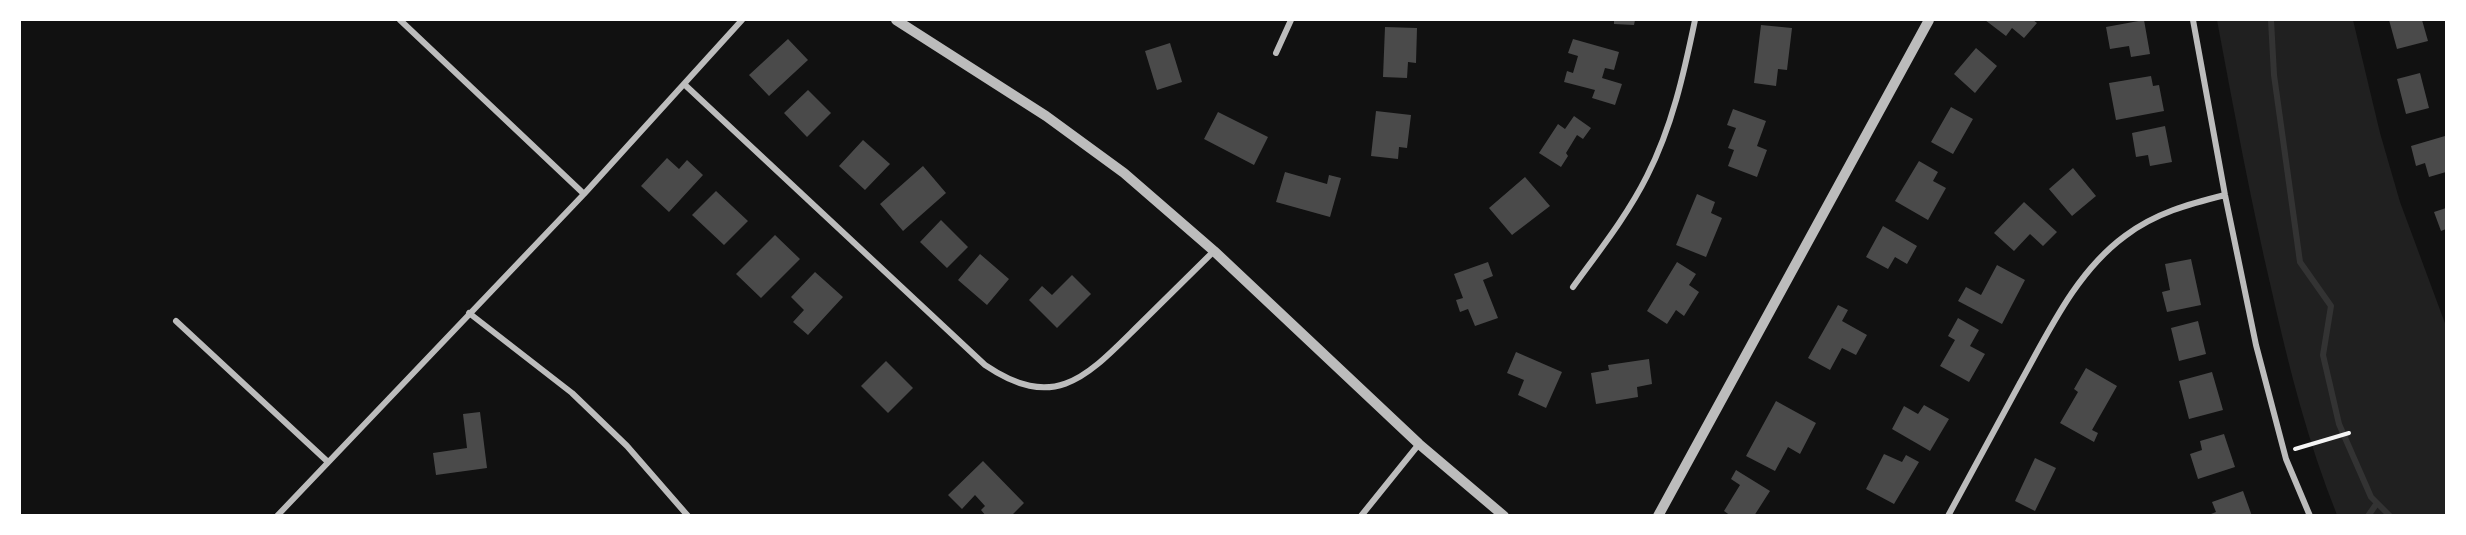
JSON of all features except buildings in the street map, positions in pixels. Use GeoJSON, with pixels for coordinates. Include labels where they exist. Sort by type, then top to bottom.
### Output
{"type":"FeatureCollection","features":[{"type":"Feature","properties":{"kind":"street"},"geometry":{"type":"LineString","coordinates":[[400,20],[584,194]]}},
{"type":"Feature","properties":{"kind":"street"},"geometry":{"type":"LineString","coordinates":[[277,516],[584,194],[742,20]]}},
{"type":"Feature","properties":{"kind":"street"},"geometry":{"type":"LineString","coordinates":[[896,20],[1046,116],[1124,173],[1214,251],[1419,444],[1504,516]]}},
{"type":"Feature","properties":{"kind":"street"},"geometry":{"type":"LineString","coordinates":[[1276,53],[1291,20]]}},
{"type":"Feature","properties":{"kind":"street"},"geometry":{"type":"LineString","coordinates":[[1574,287],[1627,211],[1647,175],[1669,123],[1695,20]]}},
{"type":"Feature","properties":{"kind":"street"},"geometry":{"type":"LineString","coordinates":[[1658,516],[1929,20]]}},
{"type":"Feature","properties":{"kind":"street"},"geometry":{"type":"LineString","coordinates":[[2193,20],[2225,195],[2256,345],[2285,452],[2310,516]]}},
{"type":"Feature","properties":{"kind":"street"},"geometry":{"type":"LineString","coordinates":[[684,84],[985,365],[1021,385],[1036,387],[1065,385],[1095,369],[1214,251]]}},
{"type":"Feature","properties":{"kind":"street"},"geometry":{"type":"LineString","coordinates":[[1948,516],[2054,321],[2084,276],[2103,255],[2148,220],[2180,206],[2225,195]]}},
{"type":"Feature","properties":{"kind":"street"},"geometry":{"type":"LineString","coordinates":[[469,313],[572,393],[627,446],[688,516]]}},
{"type":"Feature","properties":{"kind":"street"},"geometry":{"type":"LineString","coordinates":[[176,321],[328,462]]}},
{"type":"Feature","properties":{"kind":"street"},"geometry":{"type":"LineString","coordinates":[[1361,516],[1419,444]]}},
{"type":"Feature","properties":{"kind":"path"},"geometry":{"type":"LineString","coordinates":[[2285,452],[2349,434]]}},
{"type":"Feature","properties":{"kind":"shaded area"},"geometry":{"type":"Polygon","coordinates":[[[2217,20],[2353,20],[2380,133],[2400,202],[2446,326],[2446,515],[2337,515],[2308,433],[2285,349],[2264,258],[2217,20]]]}},
{"type":"Feature","properties":{"kind":"waterway"},"geometry":{"type":"LineString","coordinates":[[2271,20],[2274,75],[2300,262],[2331,306],[2323,355],[2339,424],[2371,497],[2390,516]]}},
{"type":"Feature","properties":{"kind":"waterway"},"geometry":{"type":"LineString","coordinates":[[2368,516],[2377,503]]}}]}
